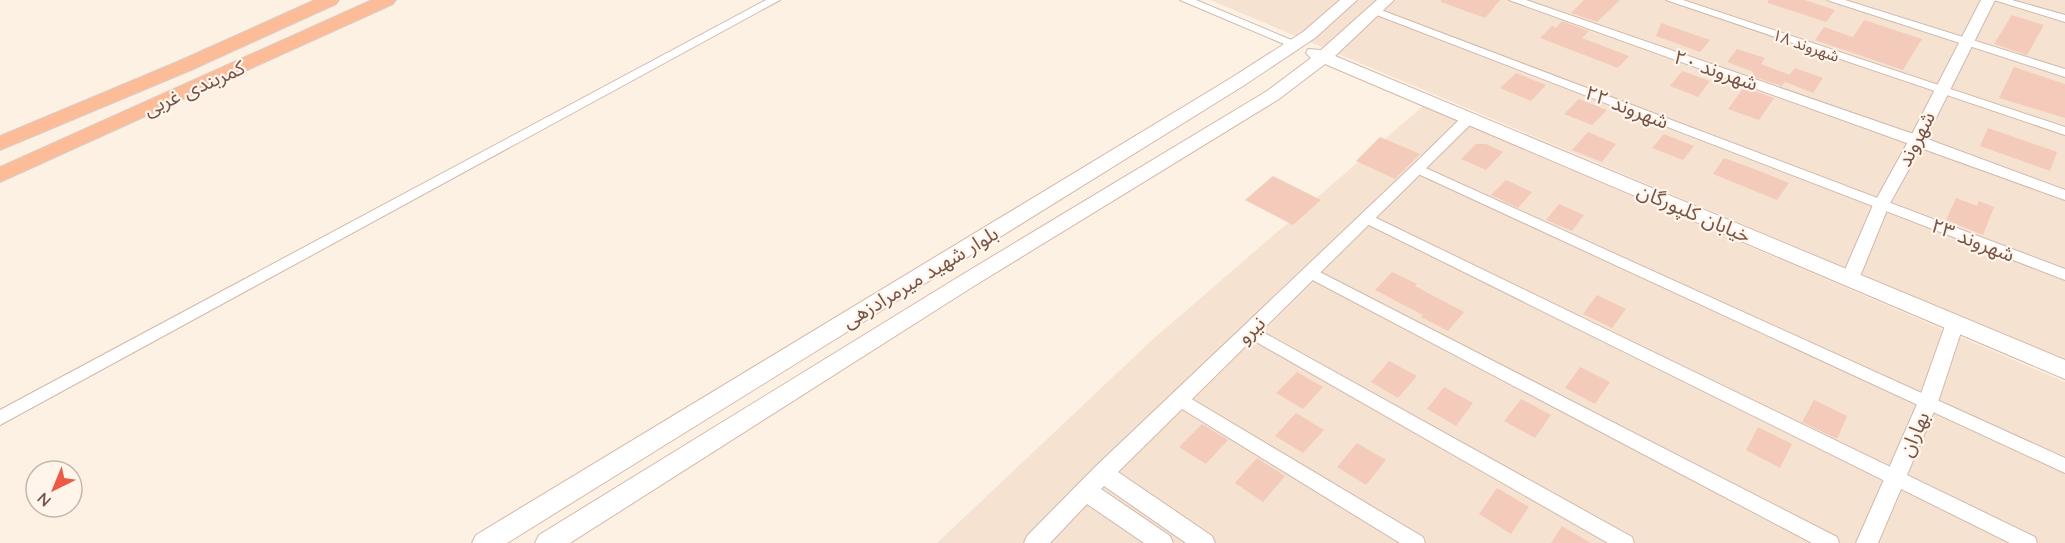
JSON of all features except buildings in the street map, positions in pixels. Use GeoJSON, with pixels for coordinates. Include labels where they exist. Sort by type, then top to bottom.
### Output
{"type":"FeatureCollection","features":[{"type":"Feature","properties":{"kind":"highway","name":"کمربندی غربی"},"geometry":{"type":"LineString","coordinates":[[0,144],[184,66],[330,0]]}},
{"type":"Feature","properties":{"kind":"highway","name":"کمربندی غربی"},"geometry":{"type":"LineString","coordinates":[[0,175],[387,0]]}},
{"type":"Feature","properties":{"kind":"main road","name":"بلوار شهید میرمرادزهی"},"geometry":{"type":"LineString","coordinates":[[485,543],[1217,95],[1309,35],[1348,0]]}},
{"type":"Feature","properties":{"kind":"main road","name":"بلوار شهید میرمرادزهی"},"geometry":{"type":"LineString","coordinates":[[548,543],[966,281],[1273,95],[1342,42],[1379,5]]}},
{"type":"Feature","properties":{"kind":"main road","name":"خیابان کلپورگان"},"geometry":{"type":"LineString","coordinates":[[1295,44],[2065,370]]}},
{"type":"Feature","properties":{"kind":"street"},"geometry":{"type":"LineString","coordinates":[[0,418],[774,0]]}},
{"type":"Feature","properties":{"kind":"street"},"geometry":{"type":"LineString","coordinates":[[1186,0],[1295,44]]}},
{"type":"Feature","properties":{"kind":"street","name":"شهروند ۲۰"},"geometry":{"type":"LineString","coordinates":[[1515,0],[1917,140],[2065,195]]}},
{"type":"Feature","properties":{"kind":"street"},"geometry":{"type":"LineString","coordinates":[[1833,0],[2065,73]]}},
{"type":"Feature","properties":{"kind":"street","name":"شهروند"},"geometry":{"type":"LineString","coordinates":[[1850,279],[1881,205],[1917,140],[1988,0]]}},
{"type":"Feature","properties":{"kind":"street"},"geometry":{"type":"LineString","coordinates":[[2000,0],[2065,19]]}},
{"type":"Feature","properties":{"kind":"street","name":"شهروند ۱۸"},"geometry":{"type":"LineString","coordinates":[[1679,1],[2065,131]]}},
{"type":"Feature","properties":{"kind":"street","name":"شهروند ۲۲"},"geometry":{"type":"LineString","coordinates":[[1379,5],[1881,205]]}},
{"type":"Feature","properties":{"kind":"street","name":"نیرو"},"geometry":{"type":"LineString","coordinates":[[1035,543],[1103,473],[1310,272],[1368,219],[1469,118]]}},
{"type":"Feature","properties":{"kind":"street"},"geometry":{"type":"LineString","coordinates":[[1419,169],[2065,466]]}},
{"type":"Feature","properties":{"kind":"street","name":"شهروند ۲۳"},"geometry":{"type":"LineString","coordinates":[[1881,205],[2065,275]]}},
{"type":"Feature","properties":{"kind":"street"},"geometry":{"type":"LineString","coordinates":[[1368,219],[2028,543]]}},
{"type":"Feature","properties":{"kind":"street"},"geometry":{"type":"LineString","coordinates":[[1310,272],[1830,543]]}},
{"type":"Feature","properties":{"kind":"street","name":"بهاران"},"geometry":{"type":"LineString","coordinates":[[1867,543],[1928,402],[1955,323]]}},
{"type":"Feature","properties":{"kind":"street"},"geometry":{"type":"LineString","coordinates":[[1250,331],[1625,543]]}},
{"type":"Feature","properties":{"kind":"street"},"geometry":{"type":"LineString","coordinates":[[1180,399],[1416,543]]}},
{"type":"Feature","properties":{"kind":"street"},"geometry":{"type":"LineString","coordinates":[[1103,473],[1204,543]]}},
{"type":"Feature","properties":{"kind":"street"},"geometry":{"type":"LineString","coordinates":[[1086,491],[1162,543]]}},
{"type":"Feature","properties":{"kind":"shaded area"},"geometry":{"type":"Polygon","coordinates":[[[1210,0],[2065,0],[2065,360],[1210,0]]]}},
{"type":"Feature","properties":{"kind":"shaded area"},"geometry":{"type":"Polygon","coordinates":[[[1423,106],[2065,382],[2065,543],[937,543],[1151,341],[1423,106]]]}}]}
